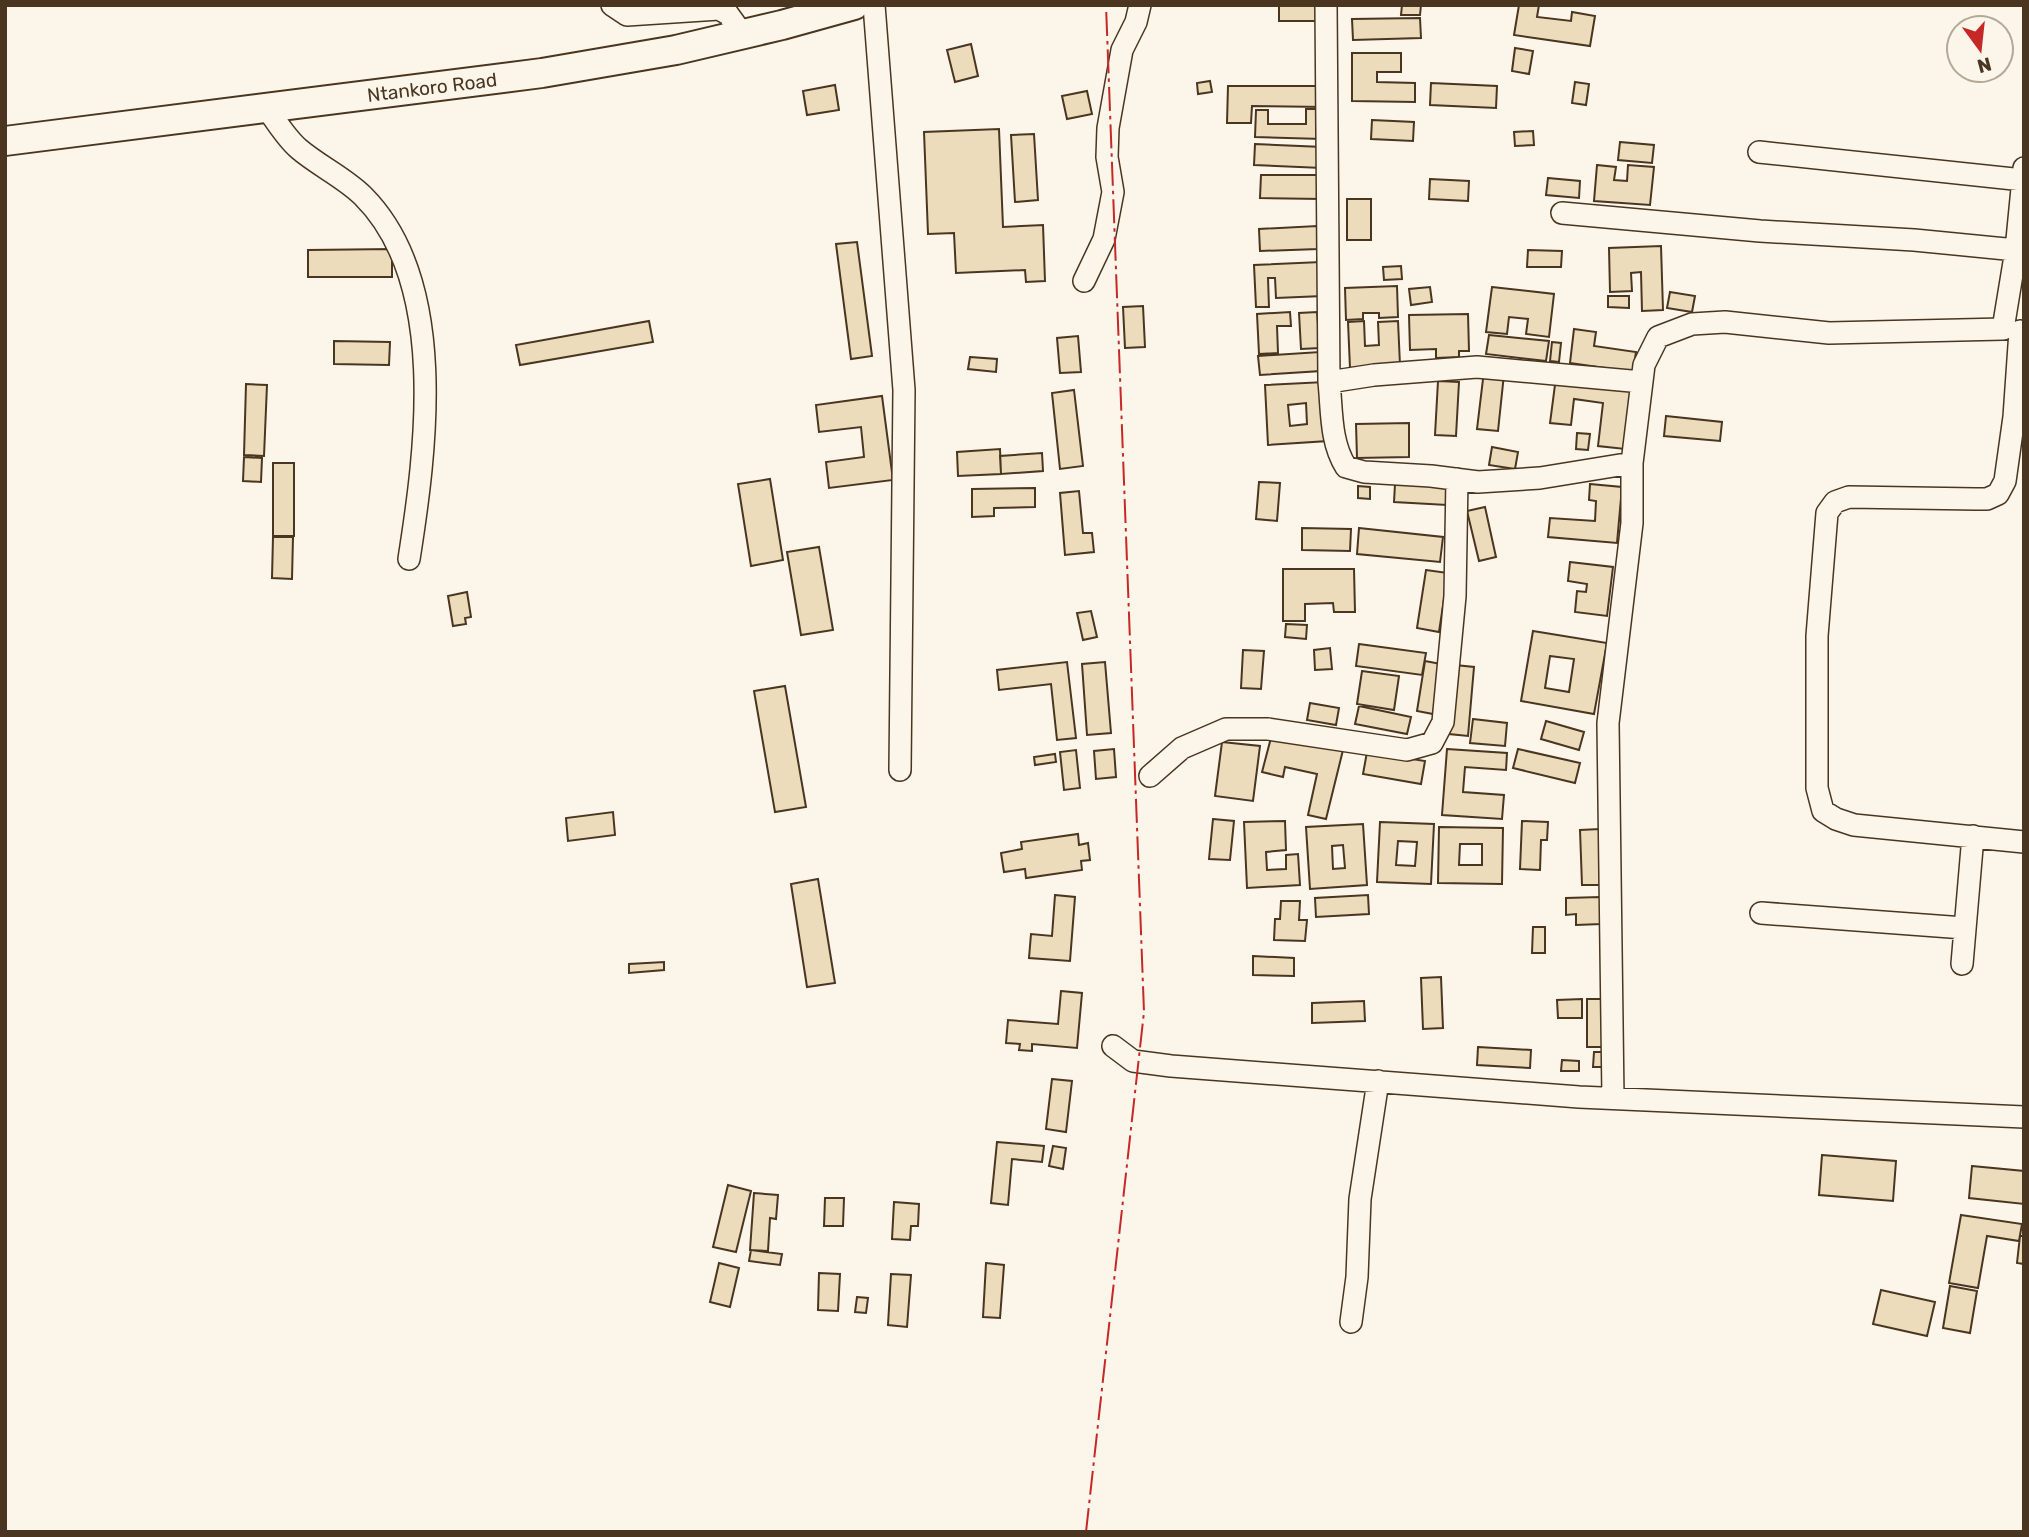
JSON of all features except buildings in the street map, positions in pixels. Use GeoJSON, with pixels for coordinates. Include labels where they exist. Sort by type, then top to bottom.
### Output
{"type":"FeatureCollection","features":[{"type":"Feature","properties":{"kind":"main road","name":"Ntankoro Road"},"geometry":{"type":"LineString","coordinates":[[5,141],[542,73],[676,50],[854,5]]}},
{"type":"Feature","properties":{"kind":"street"},"geometry":{"type":"LineString","coordinates":[[612,5],[627,15],[719,9],[728,14],[743,35]]}},
{"type":"Feature","properties":{"kind":"street"},"geometry":{"type":"LineString","coordinates":[[874,5],[904,390],[900,770]]}},
{"type":"Feature","properties":{"kind":"street"},"geometry":{"type":"LineString","coordinates":[[1084,281],[1104,239],[1113,192],[1107,157],[1108,128],[1122,50],[1136,22],[1140,5]]}},
{"type":"Feature","properties":{"kind":"street"},"geometry":{"type":"LineString","coordinates":[[1326,5],[1329,382],[1334,435],[1338,455],[1346,467],[1364,472],[1478,482],[1510,481],[1632,463]]}},
{"type":"Feature","properties":{"kind":"street"},"geometry":{"type":"LineString","coordinates":[[266,107],[297,147],[363,196],[389,229],[410,276],[421,324],[425,435],[409,559]]}},
{"type":"Feature","properties":{"kind":"street"},"geometry":{"type":"LineString","coordinates":[[1759,152],[2023,174],[2016,250],[2014,417],[2005,481],[1998,494],[1987,499],[1849,496],[1835,502],[1827,513],[1817,650],[1817,788],[1823,811],[1854,825],[2024,842]]}},
{"type":"Feature","properties":{"kind":"street"},"geometry":{"type":"LineString","coordinates":[[1562,213],[2016,250]]}},
{"type":"Feature","properties":{"kind":"street"},"geometry":{"type":"LineString","coordinates":[[1613,1098],[1608,723],[1632,523],[1632,463],[1644,365],[1658,337],[1692,324],[1725,322],[1829,333],[2016,331]]}},
{"type":"Feature","properties":{"kind":"street"},"geometry":{"type":"LineString","coordinates":[[1329,382],[1374,375],[1477,367],[1642,382]]}},
{"type":"Feature","properties":{"kind":"street"},"geometry":{"type":"LineString","coordinates":[[1150,776],[1182,748],[1226,729],[1268,729],[1407,750],[1432,743],[1443,722],[1455,596],[1457,479]]}},
{"type":"Feature","properties":{"kind":"street"},"geometry":{"type":"LineString","coordinates":[[1962,964],[1973,836]]}},
{"type":"Feature","properties":{"kind":"street"},"geometry":{"type":"LineString","coordinates":[[1761,913],[1964,928]]}},
{"type":"Feature","properties":{"kind":"street"},"geometry":{"type":"LineString","coordinates":[[1113,1045],[1133,1061],[1171,1066],[1613,1098],[2024,1117]]}},
{"type":"Feature","properties":{"kind":"street"},"geometry":{"type":"LineString","coordinates":[[1350,1322],[1357,1277],[1360,1199],[1378,1081]]}},
{"type":"Feature","properties":{"kind":"power"},"geometry":{"type":"LineString","coordinates":[[1086,1532],[1144,1012],[1106,5]]}}]}
